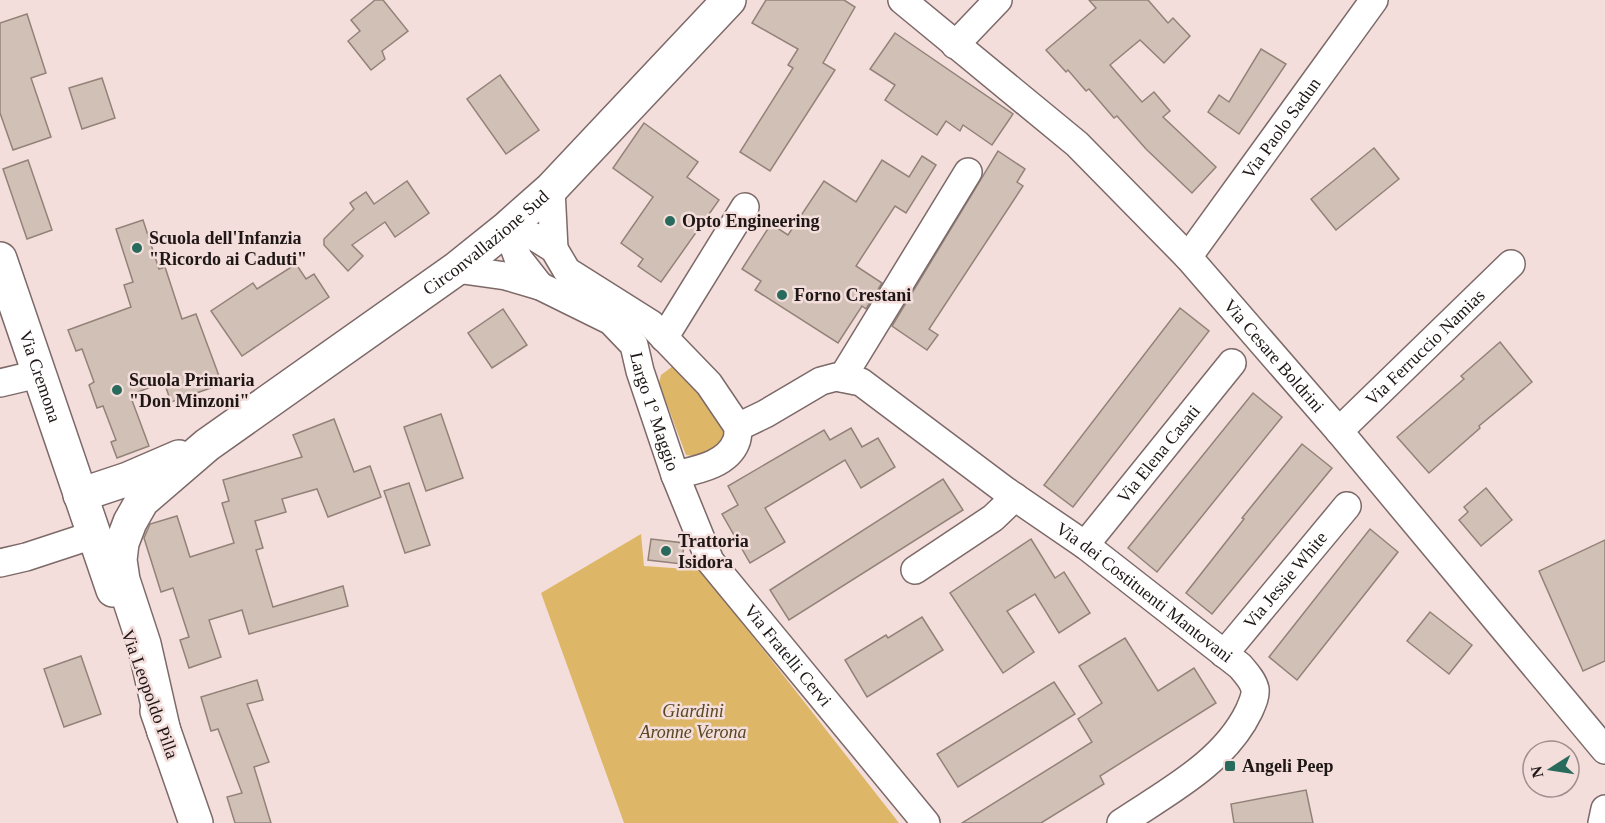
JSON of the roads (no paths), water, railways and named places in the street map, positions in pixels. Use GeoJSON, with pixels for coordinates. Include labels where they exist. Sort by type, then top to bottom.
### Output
{"type":"FeatureCollection","features":[{"type":"Feature","properties":{"kind":"main road","name":"Circonvallazione Sud"},"geometry":{"type":"LineString","coordinates":[[80,495],[104,510],[117,512],[142,501],[207,445],[456,269],[551,189],[729,0]]}},
{"type":"Feature","properties":{"kind":"main road","name":"Via Cremona"},"geometry":{"type":"LineString","coordinates":[[0,259],[93,535]]}},
{"type":"Feature","properties":{"kind":"main road","name":"Circonvallazione Sud"},"geometry":{"type":"LineString","coordinates":[[80,495],[128,479],[207,445]]}},
{"type":"Feature","properties":{"kind":"main road","name":"Circonvallazione Sud"},"geometry":{"type":"LineString","coordinates":[[142,501],[126,532],[120,560],[123,580],[144,644],[164,732]]}},
{"type":"Feature","properties":{"kind":"main road","name":"Via Leopoldo Pilla"},"geometry":{"type":"LineString","coordinates":[[93,535],[196,823]]}},
{"type":"Feature","properties":{"kind":"street","name":"Via Cesare Boldrini"},"geometry":{"type":"LineString","coordinates":[[902,0],[1077,144],[1188,257],[1339,431],[1605,750]]}},
{"type":"Feature","properties":{"kind":"street"},"geometry":{"type":"LineString","coordinates":[[955,45],[998,0]]}},
{"type":"Feature","properties":{"kind":"street","name":"Via Paolo Sadun"},"geometry":{"type":"LineString","coordinates":[[1188,257],[1374,0]]}},
{"type":"Feature","properties":{"kind":"street"},"geometry":{"type":"LineString","coordinates":[[738,428],[821,381],[836,377],[842,378],[968,172]]}},
{"type":"Feature","properties":{"kind":"street"},"geometry":{"type":"LineString","coordinates":[[551,189],[554,249]]}},
{"type":"Feature","properties":{"kind":"street","name":"Largo 1° Maggio"},"geometry":{"type":"LineString","coordinates":[[664,338],[745,207]]}},
{"type":"Feature","properties":{"kind":"street"},"geometry":{"type":"LineString","coordinates":[[507,228],[518,258],[540,286]]}},
{"type":"Feature","properties":{"kind":"street","name":"Largo 1° Maggio"},"geometry":{"type":"LineString","coordinates":[[456,269],[506,276],[540,286],[611,321],[634,345],[640,372],[675,475],[703,468],[727,456],[736,442],[738,428],[709,384],[651,324],[567,271],[554,249],[535,237],[507,228]]}},
{"type":"Feature","properties":{"kind":"street","name":"Via Ferruccio Namias"},"geometry":{"type":"LineString","coordinates":[[1339,431],[1510,264]]}},
{"type":"Feature","properties":{"kind":"street","name":"Via Elena Casati"},"geometry":{"type":"LineString","coordinates":[[1085,545],[1232,363]]}},
{"type":"Feature","properties":{"kind":"street"},"geometry":{"type":"LineString","coordinates":[[0,383],[38,374]]}},
{"type":"Feature","properties":{"kind":"street","name":"Via dei Costituenti Mantovani"},"geometry":{"type":"LineString","coordinates":[[842,378],[861,382],[1014,496],[1085,545],[1240,666],[1250,678],[1255,690],[1253,701],[1234,736],[1215,756],[1195,772],[1120,823]]}},
{"type":"Feature","properties":{"kind":"street","name":"Via Fratelli Cervi"},"geometry":{"type":"LineString","coordinates":[[675,475],[710,561],[923,821]]}},
{"type":"Feature","properties":{"kind":"street"},"geometry":{"type":"LineString","coordinates":[[915,570],[993,518],[1014,496]]}},
{"type":"Feature","properties":{"kind":"street","name":"Via Jessie White"},"geometry":{"type":"LineString","coordinates":[[1224,654],[1347,506]]}},
{"type":"Feature","properties":{"kind":"street"},"geometry":{"type":"LineString","coordinates":[[0,563],[93,535]]}},
{"type":"Feature","properties":{"kind":"street"},"geometry":{"type":"LineString","coordinates":[[1602,823],[1605,809]]}},
{"type":"Feature","properties":{"kind":"place","name":"Opto Engineering"},"geometry":{"type":"Point","coordinates":[670,221]}},
{"type":"Feature","properties":{"kind":"place","name":"Scuola dell'Infanzia \"Ricordo ai Caduti\""},"geometry":{"type":"Point","coordinates":[137,248]}},
{"type":"Feature","properties":{"kind":"place","name":"Forno Crestani"},"geometry":{"type":"Point","coordinates":[782,295]}},
{"type":"Feature","properties":{"kind":"place","name":"Scuola Primaria \"Don Minzoni\""},"geometry":{"type":"Point","coordinates":[117,390]}},
{"type":"Feature","properties":{"kind":"place","name":"Trattoria Isidora"},"geometry":{"type":"Point","coordinates":[666,551]}},
{"type":"Feature","properties":{"kind":"place","name":"Angeli Peep"},"geometry":{"type":"Point","coordinates":[1230,766]}},
{"type":"Feature","properties":{"kind":"park label","name":"Giardini Aronne Verona"},"geometry":{"type":"Point","coordinates":[693,721]}}]}
